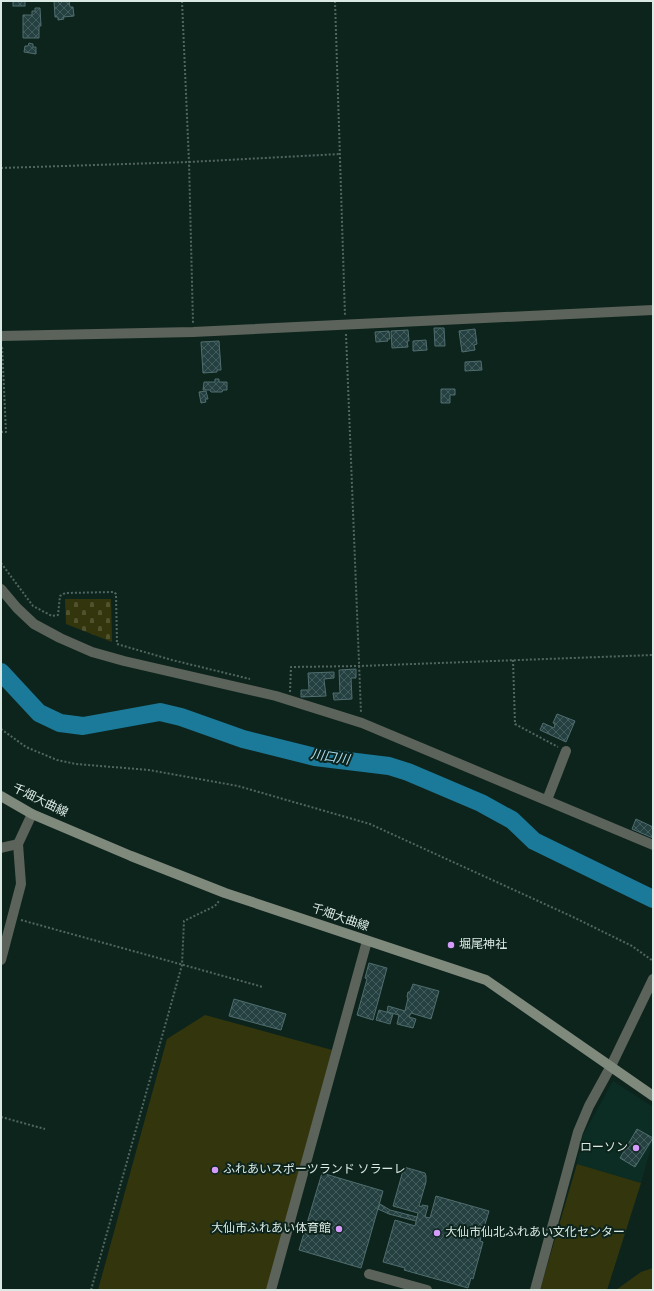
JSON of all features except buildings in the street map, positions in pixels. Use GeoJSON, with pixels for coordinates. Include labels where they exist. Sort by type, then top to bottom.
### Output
{"type":"FeatureCollection","features":[{"type":"Feature","properties":{"kind":"main road","name":"千畑大曲線"},"geometry":{"type":"LineString","coordinates":[[1,796],[32,814],[131,856],[225,893],[486,980],[653,1096]]}},
{"type":"Feature","properties":{"kind":"street"},"geometry":{"type":"LineString","coordinates":[[1,336],[193,332],[653,310]]}},
{"type":"Feature","properties":{"kind":"street"},"geometry":{"type":"LineString","coordinates":[[1,589],[17,608],[34,624],[60,638],[92,652],[124,661],[276,696],[362,723],[653,845]]}},
{"type":"Feature","properties":{"kind":"street"},"geometry":{"type":"LineString","coordinates":[[547,800],[566,751]]}},
{"type":"Feature","properties":{"kind":"street"},"geometry":{"type":"LineString","coordinates":[[1,960],[21,884],[18,844],[32,814]]}},
{"type":"Feature","properties":{"kind":"street"},"geometry":{"type":"LineString","coordinates":[[1,848],[18,844]]}},
{"type":"Feature","properties":{"kind":"street"},"geometry":{"type":"LineString","coordinates":[[271,1290],[367,941]]}},
{"type":"Feature","properties":{"kind":"street"},"geometry":{"type":"LineString","coordinates":[[535,1290],[578,1132],[589,1106],[611,1066],[653,979]]}},
{"type":"Feature","properties":{"kind":"street"},"geometry":{"type":"LineString","coordinates":[[369,1274],[427,1290]]}},
{"type":"Feature","properties":{"kind":"path"},"geometry":{"type":"LineString","coordinates":[[182,1],[189,162],[193,332]]}},
{"type":"Feature","properties":{"kind":"path"},"geometry":{"type":"LineString","coordinates":[[334,1],[362,723]]}},
{"type":"Feature","properties":{"kind":"path"},"geometry":{"type":"LineString","coordinates":[[1,168],[189,162],[340,154]]}},
{"type":"Feature","properties":{"kind":"path"},"geometry":{"type":"LineString","coordinates":[[1,336],[6,432],[1,432]]}},
{"type":"Feature","properties":{"kind":"path"},"geometry":{"type":"LineString","coordinates":[[1,563],[33,606],[52,616],[58,615],[60,596],[65,593],[114,592],[116,594],[117,644],[172,660],[254,680]]}},
{"type":"Feature","properties":{"kind":"path"},"geometry":{"type":"LineString","coordinates":[[288,700],[291,689],[291,667],[360,666],[653,655]]}},
{"type":"Feature","properties":{"kind":"path"},"geometry":{"type":"LineString","coordinates":[[513,660],[515,724],[566,751]]}},
{"type":"Feature","properties":{"kind":"path"},"geometry":{"type":"LineString","coordinates":[[284,687],[291,689]]}},
{"type":"Feature","properties":{"kind":"path"},"geometry":{"type":"LineString","coordinates":[[1,729],[26,747],[57,760],[76,764],[149,770],[238,786],[370,824],[573,917],[632,946],[653,961]]}},
{"type":"Feature","properties":{"kind":"path"},"geometry":{"type":"LineString","coordinates":[[91,1290],[182,965],[184,920],[215,906],[225,893]]}},
{"type":"Feature","properties":{"kind":"path"},"geometry":{"type":"LineString","coordinates":[[12,917],[262,987]]}},
{"type":"Feature","properties":{"kind":"path"},"geometry":{"type":"LineString","coordinates":[[1,1117],[45,1129]]}},
{"type":"Feature","properties":{"kind":"shaded area"},"geometry":{"type":"Polygon","coordinates":[[[613,1081],[653,1107],[653,1140],[641,1183],[577,1164],[583,1135],[613,1081]]]}},
{"type":"Feature","properties":{"kind":"green space"},"geometry":{"type":"Polygon","coordinates":[[[65,599],[111,599],[112,642],[66,624],[65,599]]]}},
{"type":"Feature","properties":{"kind":"green space","name":"ふれあいスポーツランド ソラーレ"},"geometry":{"type":"Polygon","coordinates":[[[205,1015],[332,1050],[267,1290],[98,1290],[167,1039],[205,1015]]]}},
{"type":"Feature","properties":{"kind":"green space"},"geometry":{"type":"Polygon","coordinates":[[[577,1164],[641,1183],[607,1290],[540,1290],[577,1164]]]}},
{"type":"Feature","properties":{"kind":"green space"},"geometry":{"type":"Polygon","coordinates":[[[653,1268],[653,1290],[616,1290],[641,1272],[653,1268]]]}},
{"type":"Feature","properties":{"kind":"waterway","name":"川口川"},"geometry":{"type":"LineString","coordinates":[[1,672],[39,713],[60,723],[83,726],[160,712],[181,717],[243,739],[315,757],[389,766],[408,772],[481,803],[512,820],[534,841],[653,899]]}},
{"type":"Feature","properties":{"kind":"place","name":"堀尾神社"},"geometry":{"type":"Point","coordinates":[451,945]}},
{"type":"Feature","properties":{"kind":"place","name":"ローソン"},"geometry":{"type":"Point","coordinates":[636,1148]}},
{"type":"Feature","properties":{"kind":"place","name":"ふれあいスポーツランド ソラーレ"},"geometry":{"type":"Point","coordinates":[215,1170]}},
{"type":"Feature","properties":{"kind":"place","name":"大仙市ふれあい体育館"},"geometry":{"type":"Point","coordinates":[339,1229]}},
{"type":"Feature","properties":{"kind":"place","name":"大仙市仙北ふれあい文化センター"},"geometry":{"type":"Point","coordinates":[437,1233]}}]}
